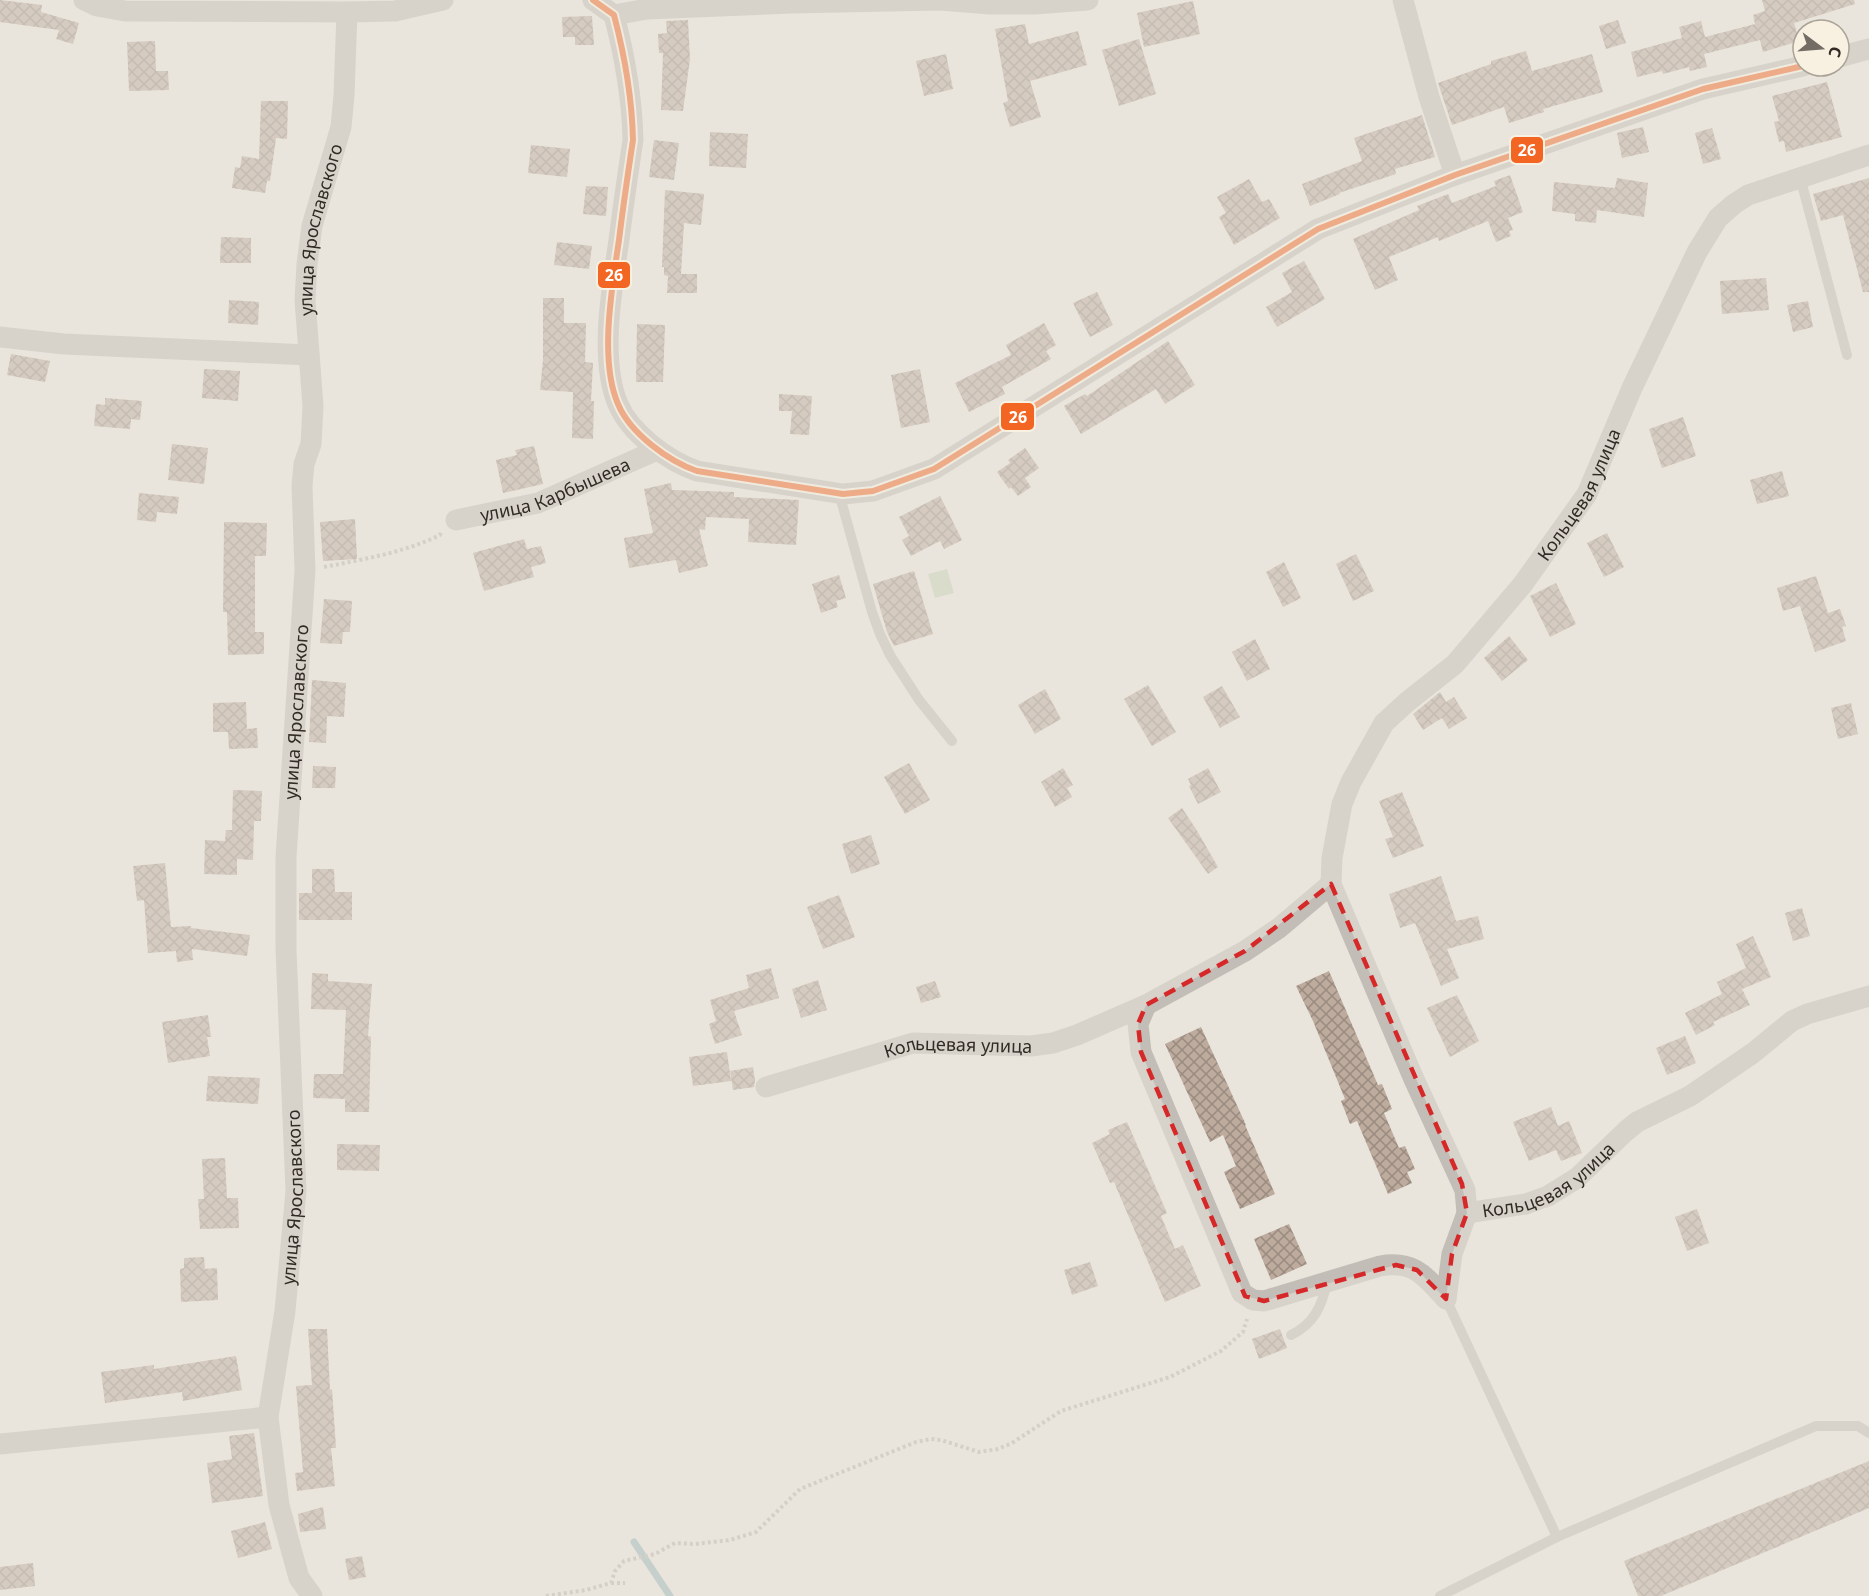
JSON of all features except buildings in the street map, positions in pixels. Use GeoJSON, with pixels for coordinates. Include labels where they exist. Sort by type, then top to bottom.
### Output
{"type":"FeatureCollection","features":[{"type":"Feature","properties":{"kind":"street"},"geometry":{"type":"LineString","coordinates":[[84,0],[98,6],[125,11],[347,12],[395,11],[443,0]]}},
{"type":"Feature","properties":{"kind":"street"},"geometry":{"type":"LineString","coordinates":[[593,0],[614,15],[628,72],[633,140],[610,303],[610,376],[622,413],[657,450],[686,467],[697,471],[839,493],[873,491],[934,469],[1318,229],[1455,175],[1703,89],[1791,69]]}},
{"type":"Feature","properties":{"kind":"street"},"geometry":{"type":"LineString","coordinates":[[614,15],[647,9],[792,3],[940,0],[990,4],[1035,4],[1088,0]]}},
{"type":"Feature","properties":{"kind":"street"},"geometry":{"type":"LineString","coordinates":[[1403,0],[1429,97],[1455,175]]}},
{"type":"Feature","properties":{"kind":"street","name":"улица Ярославского"},"geometry":{"type":"LineString","coordinates":[[312,1596],[299,1578],[279,1505],[268,1417],[285,1311],[296,1191],[286,949],[286,857],[305,570],[302,486],[304,464],[311,444],[313,406],[305,300],[307,264],[312,226],[341,127],[345,85],[347,12]]}},
{"type":"Feature","properties":{"kind":"street"},"geometry":{"type":"LineString","coordinates":[[1851,54],[1869,49]]}},
{"type":"Feature","properties":{"kind":"street","name":"Кольцевая улица"},"geometry":{"type":"LineString","coordinates":[[1869,154],[1748,195],[1718,218],[1697,252],[1674,299],[1632,388],[1587,494],[1523,584],[1455,664],[1384,723],[1351,782],[1342,804],[1333,849],[1331,884],[1413,1077],[1462,1184],[1467,1213],[1526,1204],[1557,1191],[1586,1170],[1637,1122],[1690,1096],[1753,1053],[1792,1021],[1807,1014],[1869,996]]}},
{"type":"Feature","properties":{"kind":"street"},"geometry":{"type":"LineString","coordinates":[[0,337],[64,344],[309,355]]}},
{"type":"Feature","properties":{"kind":"street","name":"улица Карбышева"},"geometry":{"type":"LineString","coordinates":[[456,520],[538,503],[657,450]]}},
{"type":"Feature","properties":{"kind":"street","name":"Кольцевая улица"},"geometry":{"type":"LineString","coordinates":[[766,1087],[913,1043],[1031,1046],[1053,1043],[1077,1035],[1146,1005],[1245,951],[1278,928],[1331,884]]}},
{"type":"Feature","properties":{"kind":"street"},"geometry":{"type":"LineString","coordinates":[[1146,1005],[1138,1024],[1141,1052],[1240,1290],[1253,1300],[1264,1301],[1380,1266],[1404,1265],[1423,1274],[1446,1299]]}},
{"type":"Feature","properties":{"kind":"street"},"geometry":{"type":"LineString","coordinates":[[1446,1299],[1452,1254],[1467,1213]]}},
{"type":"Feature","properties":{"kind":"street"},"geometry":{"type":"LineString","coordinates":[[0,1444],[268,1417]]}},
{"type":"Feature","properties":{"kind":"lane"},"geometry":{"type":"LineString","coordinates":[[1800,177],[1847,356]]}},
{"type":"Feature","properties":{"kind":"lane"},"geometry":{"type":"LineString","coordinates":[[839,493],[880,634],[890,655],[919,700],[952,741]]}},
{"type":"Feature","properties":{"kind":"lane"},"geometry":{"type":"LineString","coordinates":[[1291,1335],[1303,1329],[1315,1317],[1324,1298],[1327,1282]]}},
{"type":"Feature","properties":{"kind":"lane"},"geometry":{"type":"LineString","coordinates":[[1446,1299],[1557,1538]]}},
{"type":"Feature","properties":{"kind":"lane"},"geometry":{"type":"LineString","coordinates":[[1440,1596],[1557,1538],[1816,1426],[1858,1426],[1869,1433]]}},
{"type":"Feature","properties":{"kind":"path"},"geometry":{"type":"LineString","coordinates":[[305,570],[387,555],[440,535]]}},
{"type":"Feature","properties":{"kind":"path"},"geometry":{"type":"LineString","coordinates":[[611,1583],[615,1571],[624,1561],[655,1554],[675,1543],[695,1544],[730,1540],[756,1532],[800,1489],[916,1442],[941,1440],[979,1452],[998,1449],[1012,1443],[1061,1411],[1170,1377],[1221,1351],[1243,1332],[1253,1300]]}},
{"type":"Feature","properties":{"kind":"path"},"geometry":{"type":"LineString","coordinates":[[546,1596],[586,1590],[611,1583],[625,1583]]}},
{"type":"Feature","properties":{"kind":"highlighted area"},"geometry":{"type":"Polygon","coordinates":[[[1331,884],[1462,1184],[1467,1213],[1452,1254],[1446,1299],[1417,1270],[1396,1265],[1264,1301],[1245,1296],[1141,1052],[1138,1024],[1146,1005],[1245,951],[1331,884]]]}},
{"type":"Feature","properties":{"kind":"green space"},"geometry":{"type":"Polygon","coordinates":[[[947,569],[954,593],[935,598],[928,574],[947,569]]]}},
{"type":"Feature","properties":{"kind":"waterway"},"geometry":{"type":"LineString","coordinates":[[634,1542],[670,1596]]}},
{"type":"Feature","properties":{"kind":"transit line","name":"26"},"geometry":{"type":"LineString","coordinates":[[593,0],[614,15],[627,77],[633,140],[609,323],[609,366],[618,404],[631,425],[651,445],[697,471],[843,494],[873,491],[934,469],[1318,229],[1455,175],[1703,89],[1791,69]]}}]}
